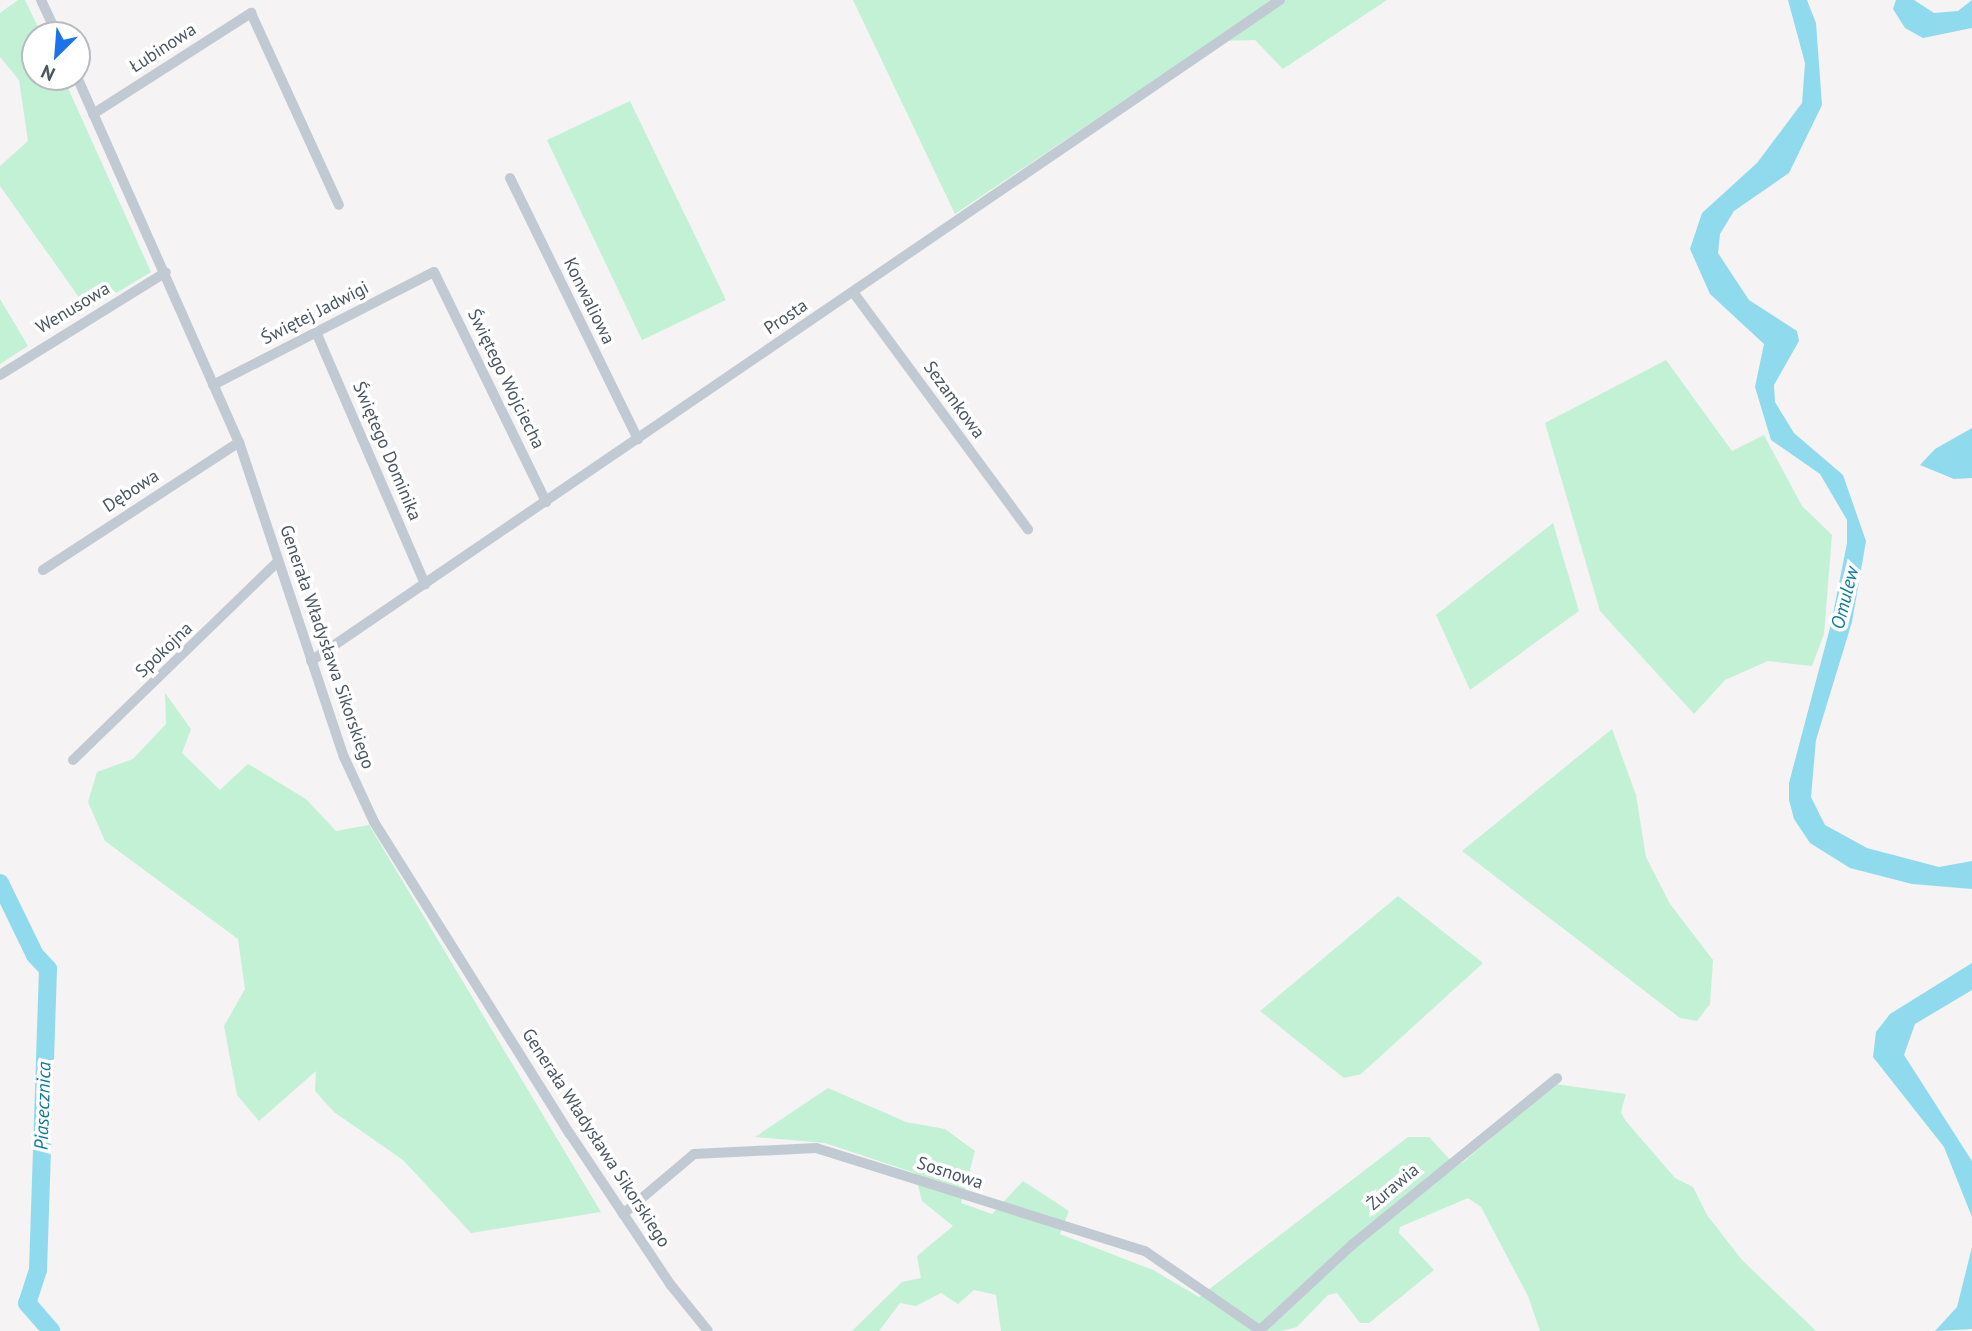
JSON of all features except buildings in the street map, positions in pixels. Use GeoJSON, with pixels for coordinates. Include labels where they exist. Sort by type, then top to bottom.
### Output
{"type":"FeatureCollection","features":[{"type":"Feature","properties":{"kind":"street"},"geometry":{"type":"LineString","coordinates":[[41,0],[51,21]]}},
{"type":"Feature","properties":{"kind":"street","name":"Prosta"},"geometry":{"type":"LineString","coordinates":[[312,661],[1280,0]]}},
{"type":"Feature","properties":{"kind":"street","name":"Łubinowa"},"geometry":{"type":"LineString","coordinates":[[93,114],[251,13],[339,205]]}},
{"type":"Feature","properties":{"kind":"street","name":"Generała Władysława Sikorskiego"},"geometry":{"type":"LineString","coordinates":[[82,91],[166,272],[239,442],[344,757],[374,822],[623,1214],[670,1284],[708,1331]]}},
{"type":"Feature","properties":{"kind":"street","name":"Konwaliowa"},"geometry":{"type":"LineString","coordinates":[[510,178],[638,439]]}},
{"type":"Feature","properties":{"kind":"street","name":"Wenusowa"},"geometry":{"type":"LineString","coordinates":[[0,375],[166,272]]}},
{"type":"Feature","properties":{"kind":"street","name":"Świętej Jadwigi"},"geometry":{"type":"LineString","coordinates":[[213,385],[434,272]]}},
{"type":"Feature","properties":{"kind":"street","name":"Świętego Wojciecha"},"geometry":{"type":"LineString","coordinates":[[434,272],[546,502]]}},
{"type":"Feature","properties":{"kind":"street","name":"Sezamkowa"},"geometry":{"type":"LineString","coordinates":[[853,292],[1028,529]]}},
{"type":"Feature","properties":{"kind":"street","name":"Świętego Dominika"},"geometry":{"type":"LineString","coordinates":[[316,332],[425,584]]}},
{"type":"Feature","properties":{"kind":"street","name":"Dębowa"},"geometry":{"type":"LineString","coordinates":[[43,570],[239,442]]}},
{"type":"Feature","properties":{"kind":"street","name":"Spokojna"},"geometry":{"type":"LineString","coordinates":[[73,760],[277,562]]}},
{"type":"Feature","properties":{"kind":"street","name":"Żurawia"},"geometry":{"type":"LineString","coordinates":[[1260,1331],[1363,1235],[1557,1078]]}},
{"type":"Feature","properties":{"kind":"street","name":"Sosnowa"},"geometry":{"type":"LineString","coordinates":[[623,1214],[694,1154],[816,1148],[1145,1251],[1260,1331]]}},
{"type":"Feature","properties":{"kind":"green space"},"geometry":{"type":"Polygon","coordinates":[[[18,0],[25,0],[35,21],[21,21],[21,91],[69,91],[151,272],[88,310],[0,186],[0,166],[28,141],[19,80],[0,57],[0,13],[18,0]]]}},
{"type":"Feature","properties":{"kind":"green space"},"geometry":{"type":"Polygon","coordinates":[[[853,0],[1387,0],[1283,69],[1255,40],[1212,41],[955,214],[853,0]]]}},
{"type":"Feature","properties":{"kind":"green space"},"geometry":{"type":"Polygon","coordinates":[[[630,101],[726,300],[642,340],[547,140],[630,101]]]}},
{"type":"Feature","properties":{"kind":"green space"},"geometry":{"type":"Polygon","coordinates":[[[0,299],[28,346],[0,364],[0,299]]]}},
{"type":"Feature","properties":{"kind":"green space"},"geometry":{"type":"Polygon","coordinates":[[[1666,360],[1732,451],[1764,435],[1802,506],[1832,535],[1824,634],[1812,666],[1768,661],[1725,680],[1694,714],[1600,611],[1545,423],[1666,360]]]}},
{"type":"Feature","properties":{"kind":"green space"},"geometry":{"type":"Polygon","coordinates":[[[1553,523],[1579,611],[1470,690],[1436,615],[1553,523]]]}},
{"type":"Feature","properties":{"kind":"green space"},"geometry":{"type":"Polygon","coordinates":[[[165,693],[191,729],[182,753],[220,790],[248,764],[306,799],[336,831],[369,825],[601,1212],[471,1233],[403,1160],[334,1112],[315,1091],[316,1071],[259,1121],[237,1095],[224,1026],[245,989],[238,939],[105,841],[88,802],[97,772],[133,759],[166,724],[165,693]]]}},
{"type":"Feature","properties":{"kind":"green space"},"geometry":{"type":"Polygon","coordinates":[[[1612,729],[1636,795],[1646,857],[1670,904],[1713,960],[1710,1004],[1697,1021],[1680,1018],[1462,851],[1612,729]]]}},
{"type":"Feature","properties":{"kind":"green space"},"geometry":{"type":"Polygon","coordinates":[[[1398,896],[1483,963],[1361,1074],[1344,1078],[1260,1011],[1398,896]]]}},
{"type":"Feature","properties":{"kind":"green space"},"geometry":{"type":"Polygon","coordinates":[[[1555,1084],[1626,1094],[1621,1112],[1625,1120],[1675,1178],[1693,1187],[1707,1215],[1742,1260],[1816,1331],[1540,1331],[1528,1296],[1481,1207],[1468,1198],[1400,1227],[1399,1233],[1434,1270],[1369,1323],[1360,1323],[1337,1293],[1328,1295],[1297,1327],[1281,1331],[1001,1331],[996,1295],[974,1290],[958,1304],[941,1293],[916,1306],[900,1303],[879,1331],[852,1331],[902,1282],[921,1278],[917,1256],[953,1226],[922,1201],[915,1173],[825,1143],[755,1137],[828,1088],[906,1122],[945,1129],[975,1151],[961,1203],[992,1214],[1023,1181],[1069,1211],[1060,1234],[1153,1270],[1199,1297],[1408,1137],[1429,1137],[1454,1164],[1462,1163],[1555,1084]]]}},
{"type":"Feature","properties":{"kind":"water","name":"Omulew"},"geometry":{"type":"Polygon","coordinates":[[[1788,0],[1807,0],[1816,23],[1822,105],[1789,173],[1734,211],[1720,234],[1718,253],[1749,300],[1797,331],[1799,341],[1774,385],[1775,402],[1794,433],[1843,475],[1866,541],[1852,622],[1816,740],[1811,797],[1825,825],[1867,848],[1939,867],[1972,861],[1972,889],[1912,884],[1850,868],[1810,843],[1794,819],[1789,800],[1789,783],[1831,624],[1847,543],[1847,520],[1820,474],[1771,440],[1755,387],[1764,344],[1710,294],[1690,249],[1702,213],[1757,163],[1802,103],[1805,63],[1788,0]]]}},
{"type":"Feature","properties":{"kind":"water"},"geometry":{"type":"Polygon","coordinates":[[[1896,0],[1914,0],[1934,13],[1958,11],[1972,0],[1972,28],[1923,38],[1905,28],[1893,9],[1896,0]]]}},
{"type":"Feature","properties":{"kind":"water"},"geometry":{"type":"Polygon","coordinates":[[[1972,428],[1972,478],[1954,479],[1920,465],[1935,449],[1972,428]]]}},
{"type":"Feature","properties":{"kind":"water"},"geometry":{"type":"Polygon","coordinates":[[[1972,963],[1972,990],[1915,1024],[1904,1055],[1972,1161],[1972,1217],[1944,1147],[1873,1057],[1876,1032],[1890,1014],[1972,963]]]}},
{"type":"Feature","properties":{"kind":"water"},"geometry":{"type":"Polygon","coordinates":[[[1972,1247],[1972,1329],[1935,1331],[1957,1307],[1972,1247]]]}},
{"type":"Feature","properties":{"kind":"waterway","name":"Piasecznica"},"geometry":{"type":"LineString","coordinates":[[0,883],[35,955],[48,969],[38,1270],[27,1303],[51,1331]]}}]}
